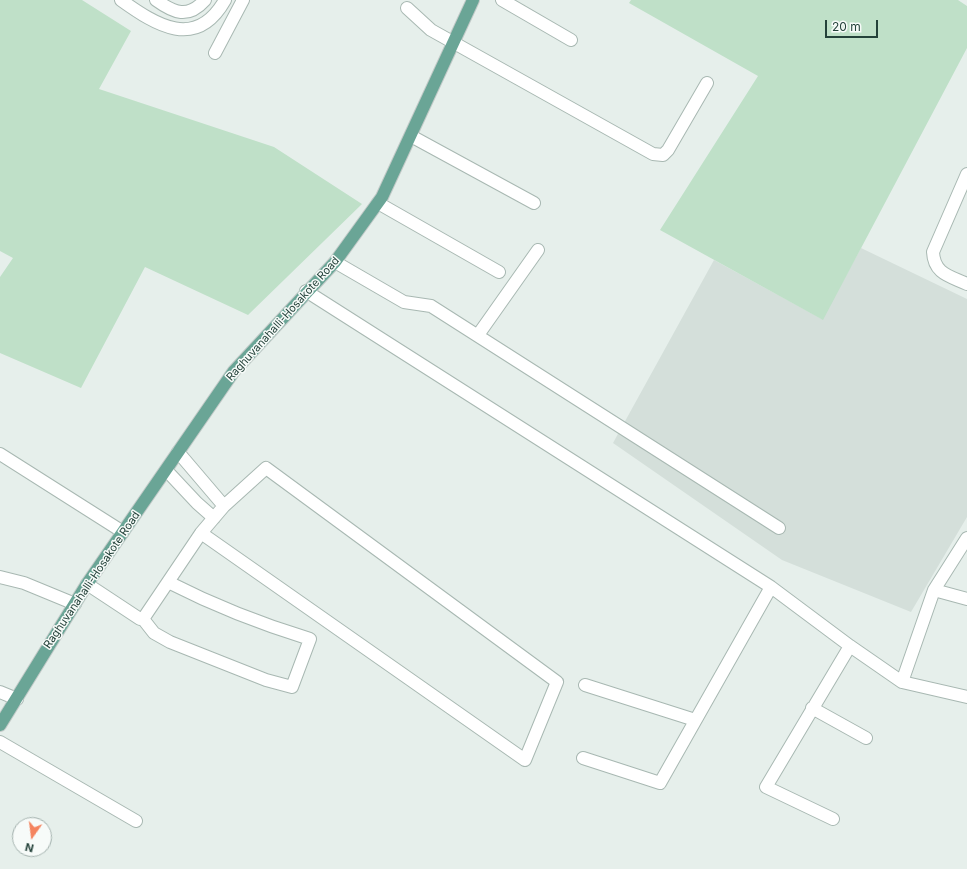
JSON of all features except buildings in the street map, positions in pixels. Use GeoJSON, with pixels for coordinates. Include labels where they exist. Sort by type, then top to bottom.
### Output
{"type":"FeatureCollection","features":[{"type":"Feature","properties":{"kind":"main road","name":"Raghuvanahalli-Hosakote Road"},"geometry":{"type":"LineString","coordinates":[[0,725],[17,700],[87,584],[167,471],[178,452],[234,371],[334,262],[382,197],[473,0]]}},
{"type":"Feature","properties":{"kind":"street"},"geometry":{"type":"LineString","coordinates":[[121,0],[151,21],[181,30],[196,27],[210,20],[218,13],[225,0]]}},
{"type":"Feature","properties":{"kind":"street"},"geometry":{"type":"LineString","coordinates":[[156,0],[171,11],[184,12],[196,9],[205,0]]}},
{"type":"Feature","properties":{"kind":"street"},"geometry":{"type":"LineString","coordinates":[[215,54],[243,0]]}},
{"type":"Feature","properties":{"kind":"street"},"geometry":{"type":"LineString","coordinates":[[502,0],[571,40]]}},
{"type":"Feature","properties":{"kind":"street"},"geometry":{"type":"LineString","coordinates":[[407,8],[431,30],[658,155],[663,155],[668,150],[707,83]]}},
{"type":"Feature","properties":{"kind":"street"},"geometry":{"type":"LineString","coordinates":[[190,11],[196,27]]}},
{"type":"Feature","properties":{"kind":"street"},"geometry":{"type":"LineString","coordinates":[[411,136],[534,203]]}},
{"type":"Feature","properties":{"kind":"street"},"geometry":{"type":"LineString","coordinates":[[967,174],[933,252],[934,262],[941,272],[967,284]]}},
{"type":"Feature","properties":{"kind":"street"},"geometry":{"type":"LineString","coordinates":[[378,203],[499,272]]}},
{"type":"Feature","properties":{"kind":"street"},"geometry":{"type":"LineString","coordinates":[[478,335],[538,250]]}},
{"type":"Feature","properties":{"kind":"street"},"geometry":{"type":"LineString","coordinates":[[334,262],[404,302],[431,306],[779,528]]}},
{"type":"Feature","properties":{"kind":"street"},"geometry":{"type":"LineString","coordinates":[[306,291],[771,587],[850,646],[902,682],[967,697]]}},
{"type":"Feature","properties":{"kind":"street"},"geometry":{"type":"LineString","coordinates":[[178,452],[224,506]]}},
{"type":"Feature","properties":{"kind":"street"},"geometry":{"type":"LineString","coordinates":[[0,454],[123,532]]}},
{"type":"Feature","properties":{"kind":"street"},"geometry":{"type":"LineString","coordinates":[[143,619],[201,533],[224,506],[266,468],[557,682],[525,760],[201,533]]}},
{"type":"Feature","properties":{"kind":"street"},"geometry":{"type":"LineString","coordinates":[[167,471],[197,503],[214,518]]}},
{"type":"Feature","properties":{"kind":"street"},"geometry":{"type":"LineString","coordinates":[[902,682],[934,590],[967,538]]}},
{"type":"Feature","properties":{"kind":"street"},"geometry":{"type":"LineString","coordinates":[[0,577],[24,583],[75,604]]}},
{"type":"Feature","properties":{"kind":"street"},"geometry":{"type":"LineString","coordinates":[[87,584],[140,619],[143,619],[154,633],[170,642],[266,680],[292,687],[310,639],[270,627],[168,582]]}},
{"type":"Feature","properties":{"kind":"street"},"geometry":{"type":"LineString","coordinates":[[583,758],[660,783],[771,587]]}},
{"type":"Feature","properties":{"kind":"street"},"geometry":{"type":"LineString","coordinates":[[934,590],[967,599]]}},
{"type":"Feature","properties":{"kind":"street"},"geometry":{"type":"LineString","coordinates":[[833,819],[766,787],[850,646]]}},
{"type":"Feature","properties":{"kind":"street"},"geometry":{"type":"LineString","coordinates":[[585,685],[696,720]]}},
{"type":"Feature","properties":{"kind":"street"},"geometry":{"type":"LineString","coordinates":[[0,692],[17,700]]}},
{"type":"Feature","properties":{"kind":"street"},"geometry":{"type":"LineString","coordinates":[[812,708],[866,738]]}},
{"type":"Feature","properties":{"kind":"street"},"geometry":{"type":"LineString","coordinates":[[0,742],[136,821]]}},
{"type":"Feature","properties":{"kind":"shaded area"},"geometry":{"type":"Polygon","coordinates":[[[861,248],[967,299],[967,517],[911,612],[782,560],[613,443],[714,260],[822,319],[861,248]]]}},
{"type":"Feature","properties":{"kind":"green space"},"geometry":{"type":"Polygon","coordinates":[[[0,0],[82,0],[131,31],[99,89],[274,147],[362,204],[248,315],[145,267],[81,388],[0,353],[0,277],[13,258],[0,251],[0,0]]]}},
{"type":"Feature","properties":{"kind":"green space"},"geometry":{"type":"Polygon","coordinates":[[[631,0],[958,0],[967,6],[967,48],[823,320],[660,230],[758,76],[629,3],[631,0]]]}}]}
